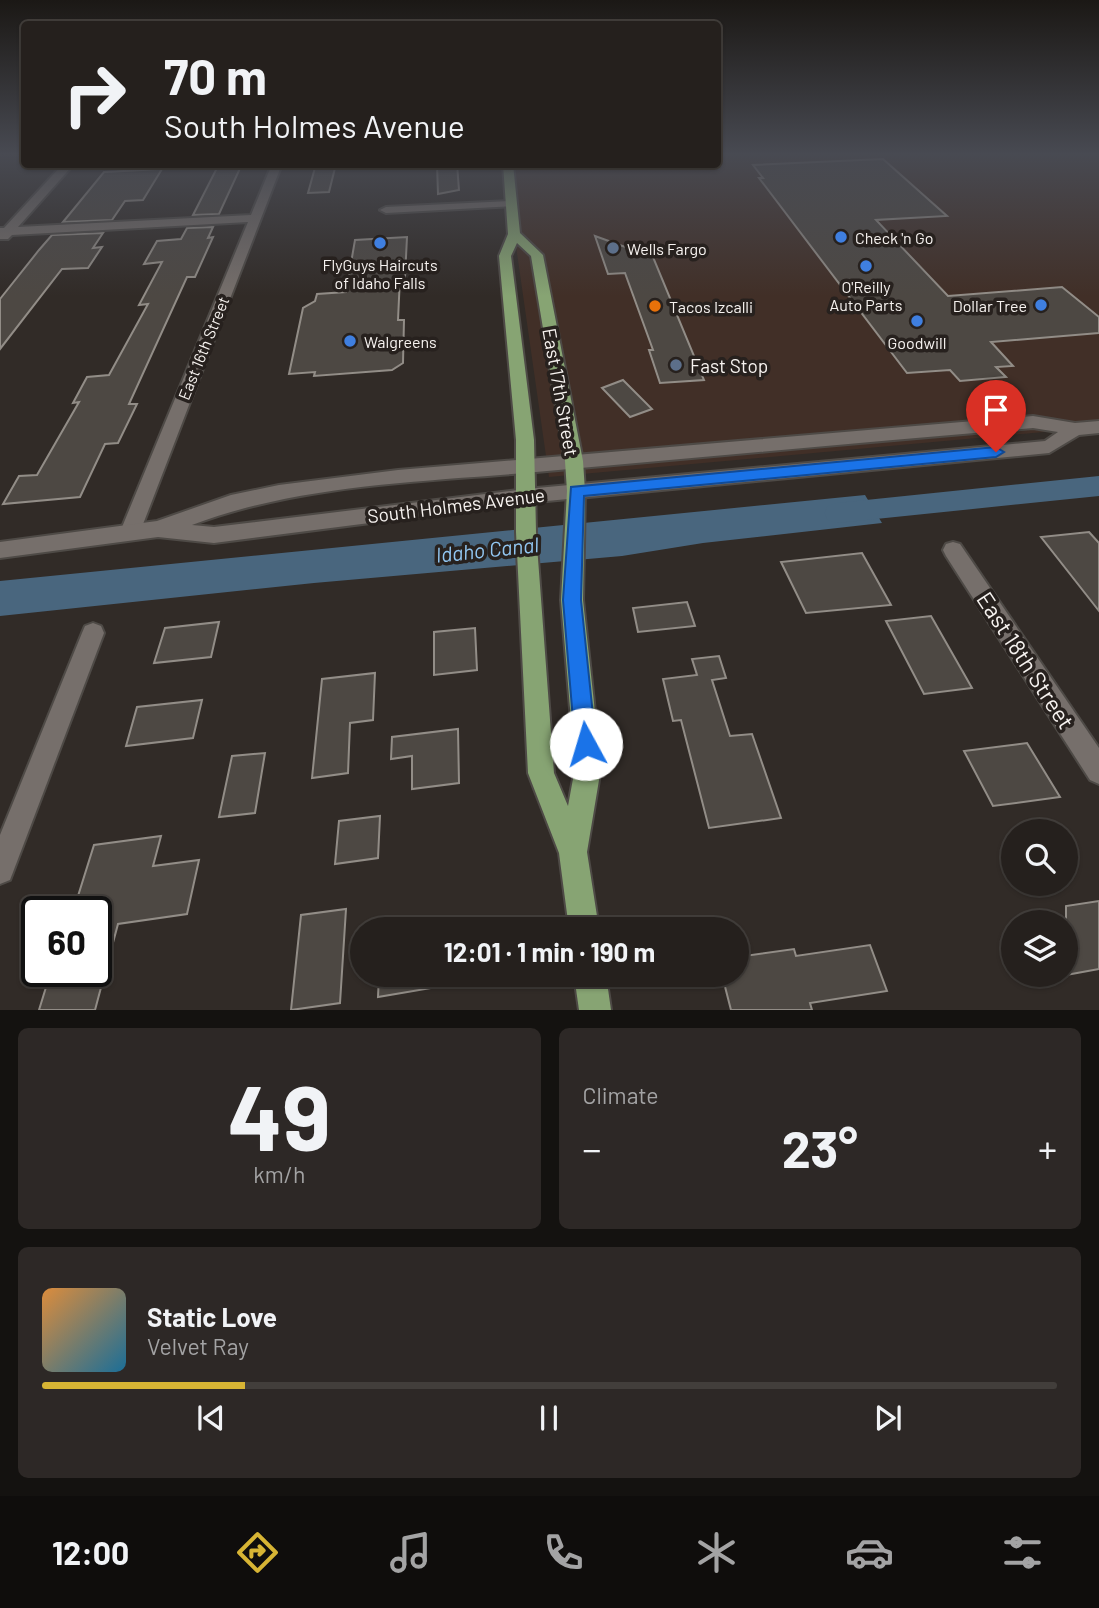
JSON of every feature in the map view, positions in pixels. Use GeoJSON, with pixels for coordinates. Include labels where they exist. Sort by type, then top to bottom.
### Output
{"type":"FeatureCollection","features":[{"type":"Feature","properties":{"kind":"main road"},"geometry":{"type":"LineString","coordinates":[[3,235],[34,201]]}},
{"type":"Feature","properties":{"kind":"main road","name":"East 16th Street"},"geometry":{"type":"LineString","coordinates":[[130,532],[262,201]]}},
{"type":"Feature","properties":{"kind":"main road"},"geometry":{"type":"LineString","coordinates":[[386,210],[510,204]]}},
{"type":"Feature","properties":{"kind":"main road","name":"East 17th Street"},"geometry":{"type":"LineString","coordinates":[[510,204],[514,234],[505,256],[521,385],[528,575],[541,773],[573,853],[582,917]]}},
{"type":"Feature","properties":{"kind":"main road"},"geometry":{"type":"LineString","coordinates":[[3,235],[255,218]]}},
{"type":"Feature","properties":{"kind":"main road","name":"East 17th Street"},"geometry":{"type":"LineString","coordinates":[[514,234],[537,255],[574,460],[576,491],[572,600],[588,768],[573,853]]}},
{"type":"Feature","properties":{"kind":"main road","name":"South Holmes Avenue"},"geometry":{"type":"LineString","coordinates":[[158,529],[217,505],[279,492],[398,477],[1033,422],[1075,429],[1099,426]]}},
{"type":"Feature","properties":{"kind":"main road","name":"South Holmes Avenue"},"geometry":{"type":"LineString","coordinates":[[0,550],[158,529],[214,535],[526,496],[1049,447],[1075,429]]}},
{"type":"Feature","properties":{"kind":"main road","name":"East 18th Street"},"geometry":{"type":"LineString","coordinates":[[953,550],[1099,771]]}},
{"type":"Feature","properties":{"kind":"main road"},"geometry":{"type":"LineString","coordinates":[[0,870],[93,633]]}},
{"type":"Feature","properties":{"kind":"main road"},"geometry":{"type":"LineString","coordinates":[[592,987],[595,1010]]}},
{"type":"Feature","properties":{"kind":"shaded area"},"geometry":{"type":"Polygon","coordinates":[[[510,201],[1099,201],[1099,427],[549,477],[510,201]]]}},
{"type":"Feature","properties":{"kind":"water","name":"Idaho Canal"},"geometry":{"type":"Polygon","coordinates":[[[865,495],[882,523],[703,543],[622,556],[314,583],[0,616],[0,581],[865,495]]]}},
{"type":"Feature","properties":{"kind":"building"},"geometry":{"type":"Polygon","coordinates":[[[80,201],[125,201],[112,220],[63,222],[80,201]]]}},
{"type":"Feature","properties":{"kind":"building"},"geometry":{"type":"Polygon","coordinates":[[[200,201],[225,201],[219,214],[193,215],[200,201]]]}},
{"type":"Feature","properties":{"kind":"building"},"geometry":{"type":"Polygon","coordinates":[[[777,201],[930,201],[947,216],[876,220],[948,296],[1062,287],[1099,317],[1099,333],[991,342],[1013,366],[996,367],[1006,377],[960,381],[950,370],[907,373],[777,201]]]}},
{"type":"Feature","properties":{"kind":"building"},"geometry":{"type":"Polygon","coordinates":[[[213,227],[208,238],[213,237],[195,277],[187,277],[129,404],[137,404],[118,443],[105,444],[80,497],[3,504],[19,476],[37,475],[79,402],[73,403],[87,377],[109,375],[148,304],[139,305],[162,262],[144,264],[157,241],[181,239],[187,228],[213,227]]]}},
{"type":"Feature","properties":{"kind":"building"},"geometry":{"type":"Polygon","coordinates":[[[103,233],[93,248],[102,247],[88,268],[62,269],[0,349],[0,299],[52,235],[103,233]]]}},
{"type":"Feature","properties":{"kind":"building"},"geometry":{"type":"Polygon","coordinates":[[[595,236],[653,257],[704,380],[660,383],[649,350],[653,350],[625,273],[608,274],[595,236]]]}},
{"type":"Feature","properties":{"kind":"building","name":"Walgreens"},"geometry":{"type":"Polygon","coordinates":[[[407,237],[405,277],[400,277],[398,320],[404,320],[403,363],[392,370],[314,376],[315,372],[289,374],[303,308],[315,301],[317,294],[346,292],[355,240],[407,237]]]}},
{"type":"Feature","properties":{"kind":"building"},"geometry":{"type":"Polygon","coordinates":[[[623,380],[652,409],[630,417],[602,388],[623,380]]]}},
{"type":"Feature","properties":{"kind":"building"},"geometry":{"type":"Polygon","coordinates":[[[1089,532],[1099,543],[1099,611],[1041,537],[1089,532]]]}},
{"type":"Feature","properties":{"kind":"building"},"geometry":{"type":"Polygon","coordinates":[[[862,553],[891,605],[806,613],[781,562],[862,553]]]}},
{"type":"Feature","properties":{"kind":"building"},"geometry":{"type":"Polygon","coordinates":[[[687,602],[695,626],[638,632],[633,608],[687,602]]]}},
{"type":"Feature","properties":{"kind":"building"},"geometry":{"type":"Polygon","coordinates":[[[931,616],[972,688],[924,694],[886,621],[931,616]]]}},
{"type":"Feature","properties":{"kind":"building"},"geometry":{"type":"Polygon","coordinates":[[[219,622],[211,657],[154,663],[165,628],[219,622]]]}},
{"type":"Feature","properties":{"kind":"building"},"geometry":{"type":"Polygon","coordinates":[[[475,628],[477,670],[434,675],[434,632],[475,628]]]}},
{"type":"Feature","properties":{"kind":"building"},"geometry":{"type":"Polygon","coordinates":[[[719,656],[726,678],[712,680],[730,736],[752,734],[781,818],[709,828],[681,720],[673,721],[663,679],[697,675],[692,659],[719,656]]]}},
{"type":"Feature","properties":{"kind":"building"},"geometry":{"type":"Polygon","coordinates":[[[375,673],[373,720],[350,723],[348,773],[312,778],[322,679],[375,673]]]}},
{"type":"Feature","properties":{"kind":"building"},"geometry":{"type":"Polygon","coordinates":[[[202,700],[193,738],[126,746],[137,707],[202,700]]]}},
{"type":"Feature","properties":{"kind":"building"},"geometry":{"type":"Polygon","coordinates":[[[458,729],[459,783],[412,789],[412,756],[391,759],[392,737],[458,729]]]}},
{"type":"Feature","properties":{"kind":"building"},"geometry":{"type":"Polygon","coordinates":[[[1027,743],[1060,797],[993,806],[964,751],[1027,743]]]}},
{"type":"Feature","properties":{"kind":"building"},"geometry":{"type":"Polygon","coordinates":[[[265,753],[255,813],[219,817],[232,756],[265,753]]]}},
{"type":"Feature","properties":{"kind":"building"},"geometry":{"type":"Polygon","coordinates":[[[380,816],[378,858],[335,864],[339,821],[380,816]]]}},
{"type":"Feature","properties":{"kind":"building"},"geometry":{"type":"Polygon","coordinates":[[[161,836],[153,866],[199,860],[187,914],[118,924],[112,946],[112,896],[78,896],[94,845],[161,836]]]}},
{"type":"Feature","properties":{"kind":"building"},"geometry":{"type":"Polygon","coordinates":[[[1099,901],[1099,969],[1078,973],[1078,910],[1066,910],[1066,906],[1099,901]]]}},
{"type":"Feature","properties":{"kind":"building"},"geometry":{"type":"Polygon","coordinates":[[[346,909],[340,1003],[291,1010],[301,915],[346,909]]]}},
{"type":"Feature","properties":{"kind":"building"},"geometry":{"type":"Polygon","coordinates":[[[870,945],[887,991],[810,1003],[812,1010],[731,1010],[725,987],[749,987],[749,955],[794,949],[796,956],[870,945]]]}},
{"type":"Feature","properties":{"kind":"building"},"geometry":{"type":"Polygon","coordinates":[[[46,987],[101,987],[95,1010],[39,1010],[46,987]]]}},
{"type":"Feature","properties":{"kind":"building"},"geometry":{"type":"Polygon","coordinates":[[[378,987],[437,987],[378,997],[378,987]]]}},
{"type":"Feature","properties":{"kind":"waterway","name":"Idaho Canal"},"geometry":{"type":"LineString","coordinates":[[837,513],[1099,486]]}},
{"type":"Feature","properties":{"kind":"place","name":"Check 'n Go"},"geometry":{"type":"Point","coordinates":[841,237]}},
{"type":"Feature","properties":{"kind":"place","name":"FlyGuys Haircuts of Idaho Falls"},"geometry":{"type":"Point","coordinates":[380,243]}},
{"type":"Feature","properties":{"kind":"place","name":"Wells Fargo"},"geometry":{"type":"Point","coordinates":[613,248]}},
{"type":"Feature","properties":{"kind":"place","name":"O'Reilly Auto Parts"},"geometry":{"type":"Point","coordinates":[866,266]}},
{"type":"Feature","properties":{"kind":"place","name":"Dollar Tree"},"geometry":{"type":"Point","coordinates":[1041,305]}},
{"type":"Feature","properties":{"kind":"place","name":"Tacos Izcalli"},"geometry":{"type":"Point","coordinates":[655,306]}},
{"type":"Feature","properties":{"kind":"place","name":"Goodwill"},"geometry":{"type":"Point","coordinates":[917,321]}},
{"type":"Feature","properties":{"kind":"place","name":"Walgreens"},"geometry":{"type":"Point","coordinates":[350,341]}},
{"type":"Feature","properties":{"kind":"place","name":"Fast Stop"},"geometry":{"type":"Point","coordinates":[676,365]}},
{"type":"Feature","properties":{"kind":"route"},"geometry":{"type":"LineString","coordinates":[[586,744],[572,600],[576,491],[996,452]]}}]}
